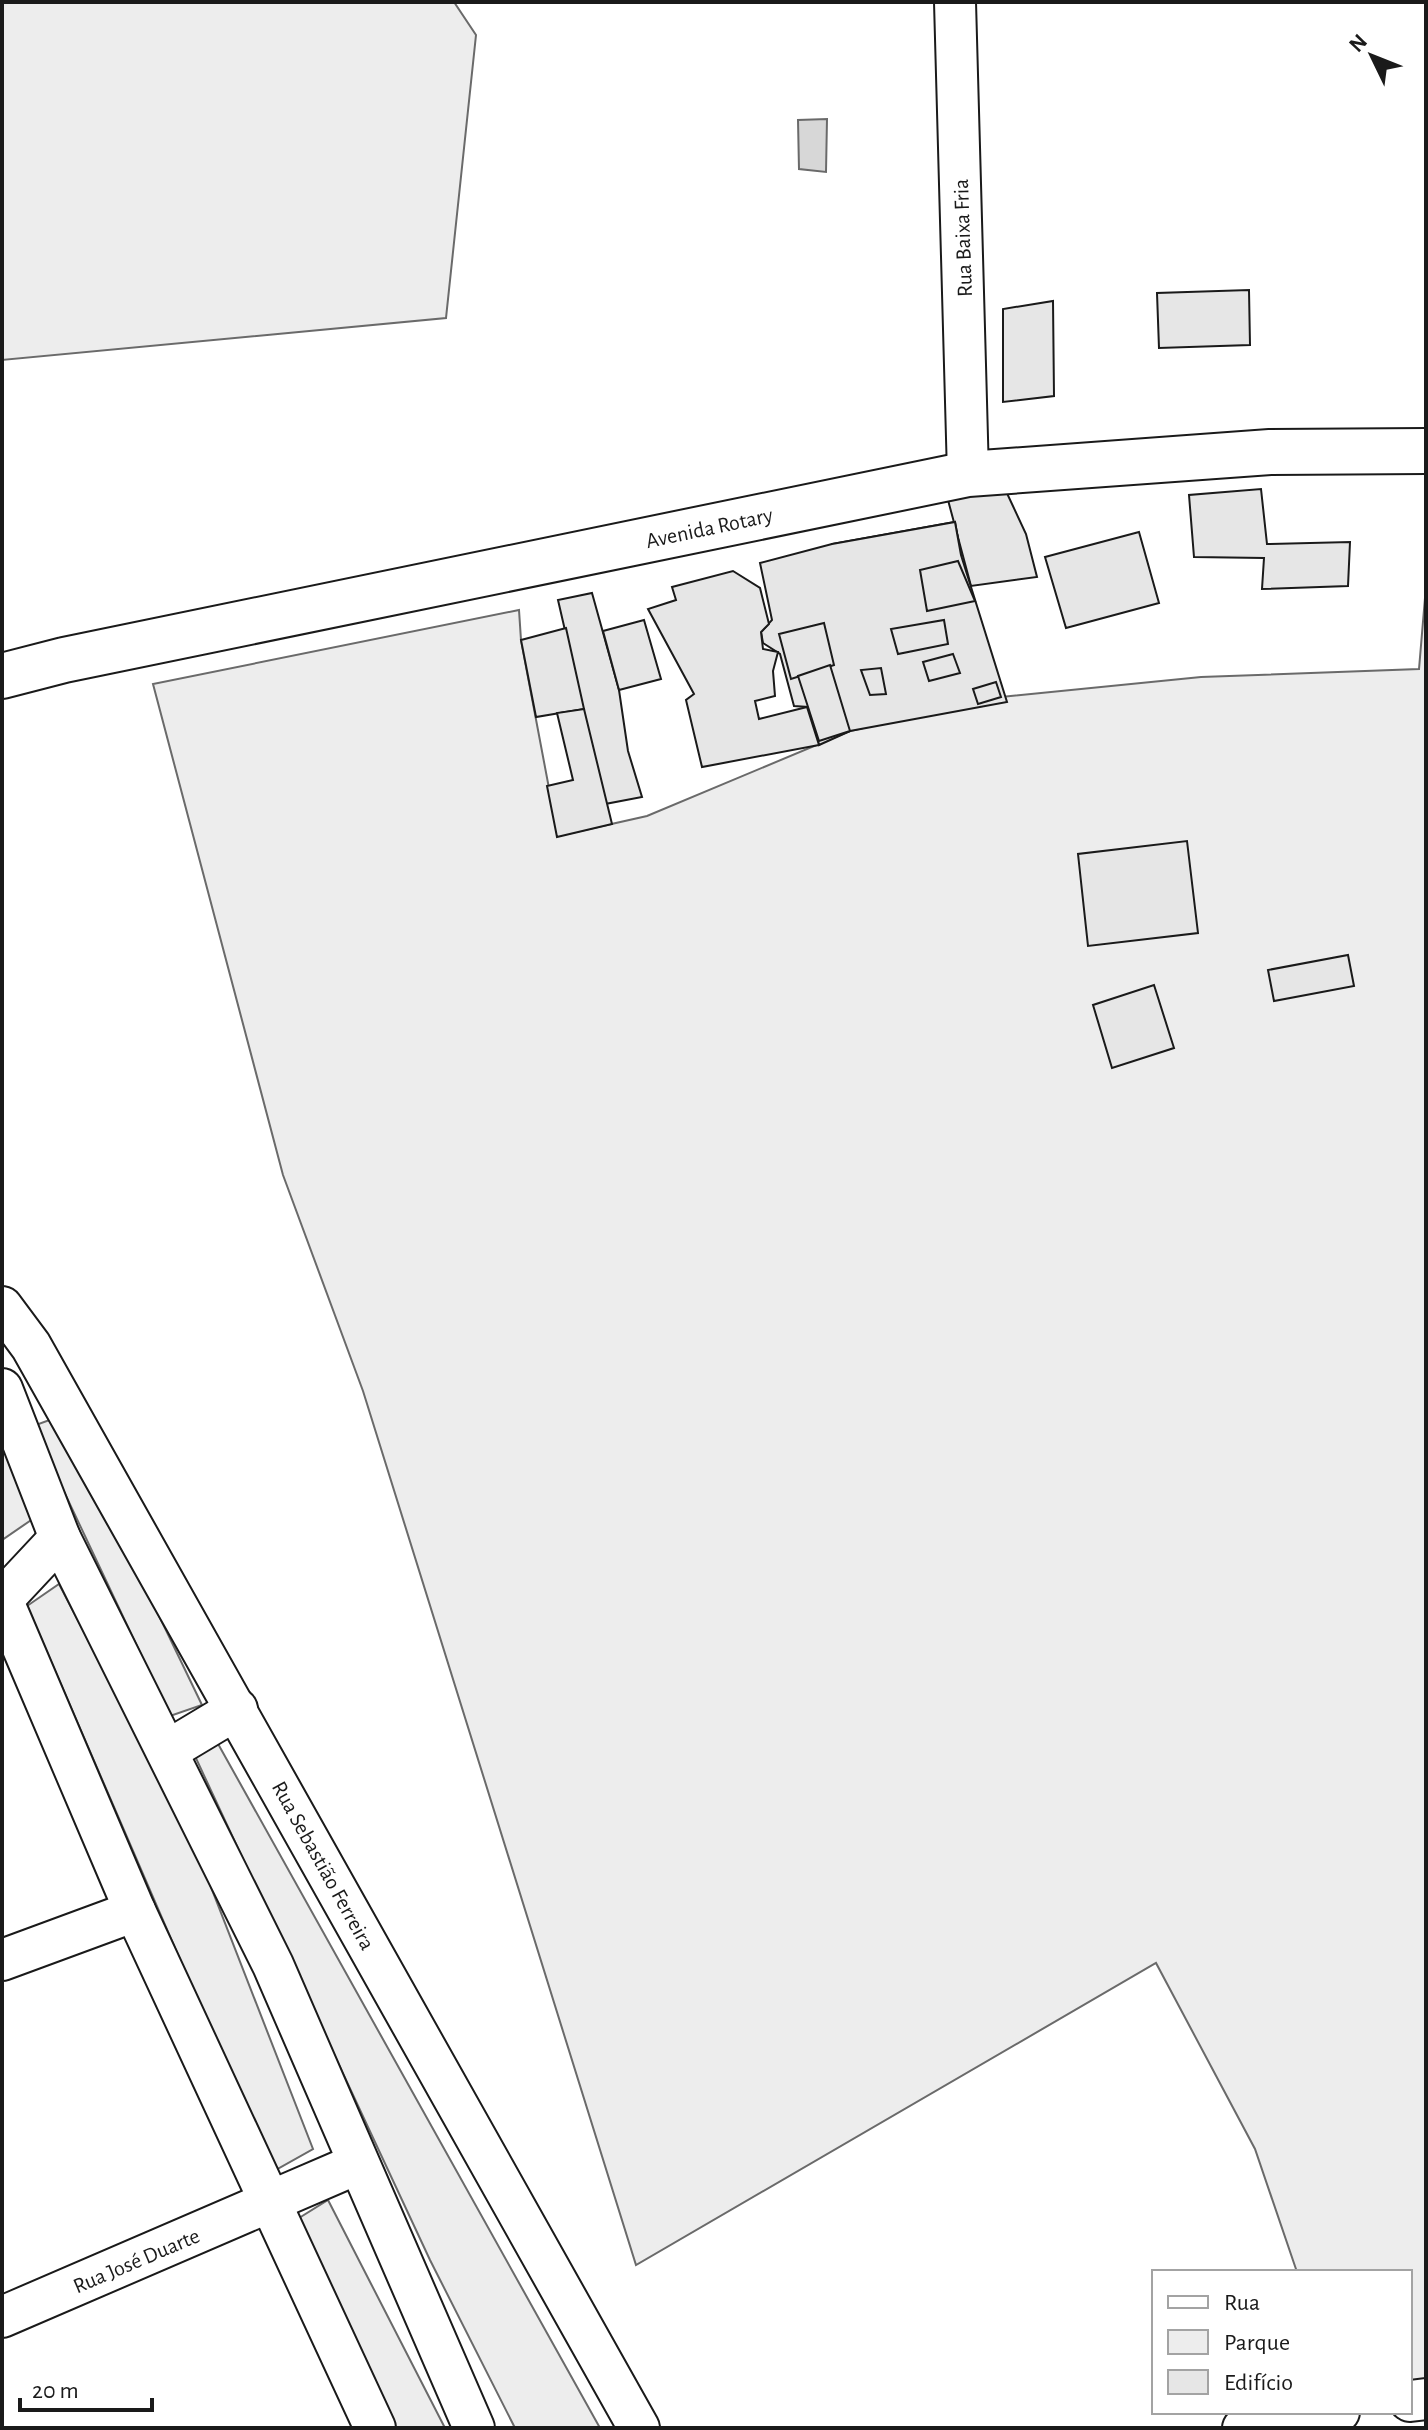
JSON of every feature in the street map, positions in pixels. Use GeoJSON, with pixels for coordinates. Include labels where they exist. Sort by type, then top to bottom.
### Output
{"type":"FeatureCollection","features":[{"type":"Feature","properties":{"kind":"main road","name":"Avenida Rotary"},"geometry":{"type":"LineString","coordinates":[[2,676],[64,660],[968,474],[1270,452],[1426,451]]}},
{"type":"Feature","properties":{"kind":"street","name":"Rua Baixa Fria"},"geometry":{"type":"LineString","coordinates":[[955,2],[968,474]]}},
{"type":"Feature","properties":{"kind":"street","name":"Rua Sebastião Ferreira"},"geometry":{"type":"LineString","coordinates":[[2,1307],[31,1346],[639,2428]]}},
{"type":"Feature","properties":{"kind":"street"},"geometry":{"type":"LineString","coordinates":[[2,1389],[60,1538],[273,1965],[474,2428]]}},
{"type":"Feature","properties":{"kind":"street"},"geometry":{"type":"LineString","coordinates":[[60,1538],[2,1600],[135,1911],[375,2428]]}},
{"type":"Feature","properties":{"kind":"street"},"geometry":{"type":"LineString","coordinates":[[167,1751],[237,1709]]}},
{"type":"Feature","properties":{"kind":"street"},"geometry":{"type":"LineString","coordinates":[[2,1960],[135,1911]]}},
{"type":"Feature","properties":{"kind":"street","name":"Rua José Duarte"},"geometry":{"type":"LineString","coordinates":[[2,2317],[357,2164]]}},
{"type":"Feature","properties":{"kind":"street"},"geometry":{"type":"LineString","coordinates":[[1243,2428],[1327,2414]]}},
{"type":"Feature","properties":{"kind":"green space"},"geometry":{"type":"Polygon","coordinates":[[[2,2],[454,2],[476,35],[446,318],[2,360],[2,2]]]}},
{"type":"Feature","properties":{"kind":"green space"},"geometry":{"type":"Polygon","coordinates":[[[1426,586],[1426,2380],[1412,2381],[1412,2270],[1296,2270],[1255,2149],[1156,1963],[636,2265],[363,1391],[283,1175],[153,684],[519,610],[521,640],[558,836],[647,816],[850,731],[1001,697],[1201,677],[1419,669],[1426,586]]]}},
{"type":"Feature","properties":{"kind":"green space"},"geometry":{"type":"Polygon","coordinates":[[[55,1418],[124,1543],[202,1705],[170,1716],[33,1426],[55,1418]]]}},
{"type":"Feature","properties":{"kind":"green space"},"geometry":{"type":"Polygon","coordinates":[[[2,1433],[40,1514],[2,1540],[2,1433]]]}},
{"type":"Feature","properties":{"kind":"green space"},"geometry":{"type":"Polygon","coordinates":[[[59,1584],[193,1841],[313,2149],[272,2172],[27,1606],[59,1584]]]}},
{"type":"Feature","properties":{"kind":"green space"},"geometry":{"type":"Polygon","coordinates":[[[217,1742],[600,2428],[515,2428],[430,2260],[194,1754],[217,1742]]]}},
{"type":"Feature","properties":{"kind":"green space"},"geometry":{"type":"Polygon","coordinates":[[[328,2200],[445,2428],[395,2428],[291,2223],[328,2200]]]}},
{"type":"Feature","properties":{"kind":"shaded area"},"geometry":{"type":"Polygon","coordinates":[[[827,119],[826,172],[799,169],[798,120],[827,119]]]}},
{"type":"Feature","properties":{"kind":"building"},"geometry":{"type":"Polygon","coordinates":[[[1249,290],[1250,345],[1159,348],[1157,293],[1249,290]]]}},
{"type":"Feature","properties":{"kind":"building"},"geometry":{"type":"Polygon","coordinates":[[[1053,301],[1054,396],[1003,402],[1003,309],[1053,301]]]}},
{"type":"Feature","properties":{"kind":"building"},"geometry":{"type":"Polygon","coordinates":[[[1005,489],[1026,534],[1037,577],[971,586],[948,500],[1005,489]]]}},
{"type":"Feature","properties":{"kind":"building"},"geometry":{"type":"Polygon","coordinates":[[[1261,489],[1267,544],[1350,542],[1348,586],[1262,589],[1264,558],[1194,557],[1189,495],[1261,489]]]}},
{"type":"Feature","properties":{"kind":"building"},"geometry":{"type":"Polygon","coordinates":[[[955,522],[961,555],[838,576],[832,544],[955,522]]]}},
{"type":"Feature","properties":{"kind":"building"},"geometry":{"type":"Polygon","coordinates":[[[955,522],[961,555],[1007,702],[850,731],[819,745],[808,707],[794,706],[780,654],[763,643],[761,632],[772,620],[760,563],[832,544],[955,522]]]}},
{"type":"Feature","properties":{"kind":"building"},"geometry":{"type":"Polygon","coordinates":[[[1139,532],[1159,603],[1066,628],[1045,557],[1139,532]]]}},
{"type":"Feature","properties":{"kind":"building"},"geometry":{"type":"Polygon","coordinates":[[[958,561],[975,601],[927,611],[920,570],[958,561]]]}},
{"type":"Feature","properties":{"kind":"building"},"geometry":{"type":"Polygon","coordinates":[[[733,571],[760,588],[769,624],[761,632],[763,649],[778,652],[773,671],[775,696],[755,701],[759,719],[807,707],[819,745],[702,767],[686,700],[694,694],[648,609],[676,600],[672,587],[733,571]]]}},
{"type":"Feature","properties":{"kind":"building"},"geometry":{"type":"Polygon","coordinates":[[[592,593],[619,690],[628,751],[642,797],[605,804],[558,600],[592,593]]]}},
{"type":"Feature","properties":{"kind":"building"},"geometry":{"type":"Polygon","coordinates":[[[644,620],[661,679],[619,690],[603,631],[644,620]]]}},
{"type":"Feature","properties":{"kind":"building"},"geometry":{"type":"Polygon","coordinates":[[[944,620],[948,644],[898,654],[891,629],[944,620]]]}},
{"type":"Feature","properties":{"kind":"building"},"geometry":{"type":"Polygon","coordinates":[[[824,623],[834,665],[791,679],[779,634],[824,623]]]}},
{"type":"Feature","properties":{"kind":"building"},"geometry":{"type":"Polygon","coordinates":[[[566,628],[584,709],[536,717],[521,640],[566,628]]]}},
{"type":"Feature","properties":{"kind":"building"},"geometry":{"type":"Polygon","coordinates":[[[953,654],[960,673],[929,681],[923,662],[953,654]]]}},
{"type":"Feature","properties":{"kind":"building"},"geometry":{"type":"Polygon","coordinates":[[[830,665],[850,731],[819,741],[798,676],[830,665]]]}},
{"type":"Feature","properties":{"kind":"building"},"geometry":{"type":"Polygon","coordinates":[[[881,668],[886,694],[870,695],[861,670],[881,668]]]}},
{"type":"Feature","properties":{"kind":"building"},"geometry":{"type":"Polygon","coordinates":[[[996,682],[1001,697],[978,704],[973,689],[996,682]]]}},
{"type":"Feature","properties":{"kind":"building"},"geometry":{"type":"Polygon","coordinates":[[[584,709],[612,824],[557,837],[547,786],[573,780],[557,713],[584,709]]]}},
{"type":"Feature","properties":{"kind":"building"},"geometry":{"type":"Polygon","coordinates":[[[1187,841],[1198,933],[1088,946],[1078,854],[1187,841]]]}},
{"type":"Feature","properties":{"kind":"building"},"geometry":{"type":"Polygon","coordinates":[[[1348,955],[1354,986],[1274,1001],[1268,970],[1348,955]]]}},
{"type":"Feature","properties":{"kind":"building"},"geometry":{"type":"Polygon","coordinates":[[[1154,985],[1174,1048],[1112,1068],[1093,1005],[1154,985]]]}}]}
